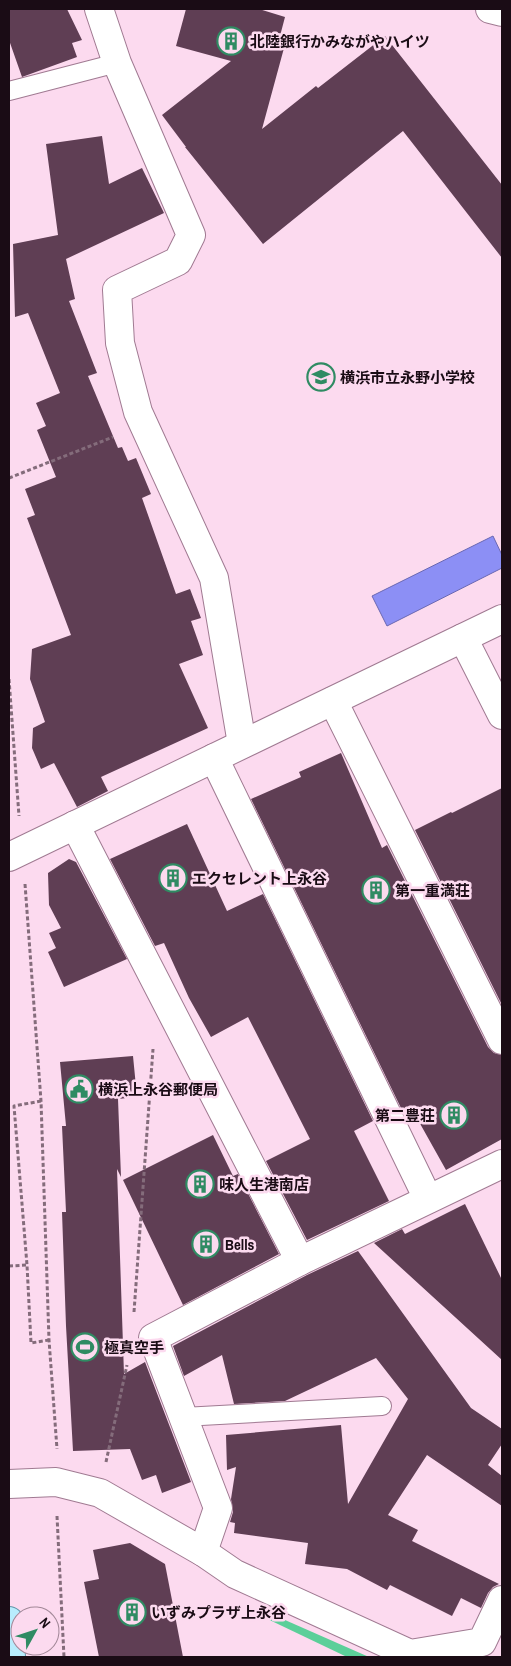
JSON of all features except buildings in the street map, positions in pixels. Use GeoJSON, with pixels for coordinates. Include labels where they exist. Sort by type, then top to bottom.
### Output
{"type":"FeatureCollection","features":[{"type":"Feature","properties":{"kind":"main road"},"geometry":{"type":"LineString","coordinates":[[9,1621],[11,1657]]}},
{"type":"Feature","properties":{"kind":"street"},"geometry":{"type":"LineString","coordinates":[[99,9],[117,63],[191,235],[178,261],[117,290],[120,343],[138,412],[214,578],[242,744]]}},
{"type":"Feature","properties":{"kind":"street"},"geometry":{"type":"LineString","coordinates":[[490,9],[502,12]]}},
{"type":"Feature","properties":{"kind":"street"},"geometry":{"type":"LineString","coordinates":[[16,853],[502,619]]}},
{"type":"Feature","properties":{"kind":"street"},"geometry":{"type":"LineString","coordinates":[[463,638],[502,715]]}},
{"type":"Feature","properties":{"kind":"street"},"geometry":{"type":"LineString","coordinates":[[333,701],[502,1040]]}},
{"type":"Feature","properties":{"kind":"street"},"geometry":{"type":"LineString","coordinates":[[214,758],[428,1199]]}},
{"type":"Feature","properties":{"kind":"street"},"geometry":{"type":"LineString","coordinates":[[75,825],[300,1261]]}},
{"type":"Feature","properties":{"kind":"street"},"geometry":{"type":"LineString","coordinates":[[203,1552],[218,1508],[152,1338],[300,1261],[502,1164]]}},
{"type":"Feature","properties":{"kind":"street"},"geometry":{"type":"LineString","coordinates":[[9,1484],[56,1482],[100,1492],[203,1552],[235,1574],[410,1654],[483,1650],[502,1600]]}},
{"type":"Feature","properties":{"kind":"lane"},"geometry":{"type":"LineString","coordinates":[[9,91],[117,63]]}},
{"type":"Feature","properties":{"kind":"lane"},"geometry":{"type":"LineString","coordinates":[[183,1417],[382,1406]]}},
{"type":"Feature","properties":{"kind":"path"},"geometry":{"type":"LineString","coordinates":[[9,478],[144,425]]}},
{"type":"Feature","properties":{"kind":"path"},"geometry":{"type":"LineString","coordinates":[[9,679],[16,853],[41,1101],[49,1340],[57,1450],[56,1482],[64,1657]]}},
{"type":"Feature","properties":{"kind":"path"},"geometry":{"type":"LineString","coordinates":[[134,1318],[154,1043]]}},
{"type":"Feature","properties":{"kind":"path"},"geometry":{"type":"LineString","coordinates":[[41,1101],[14,1106],[27,1265],[31,1343],[49,1340]]}},
{"type":"Feature","properties":{"kind":"path"},"geometry":{"type":"LineString","coordinates":[[9,1266],[27,1265]]}},
{"type":"Feature","properties":{"kind":"path"},"geometry":{"type":"LineString","coordinates":[[100,1492],[128,1357]]}},
{"type":"Feature","properties":{"kind":"green space"},"geometry":{"type":"Polygon","coordinates":[[[260,1609],[369,1657],[347,1657],[257,1614],[260,1609]]]}},
{"type":"Feature","properties":{"kind":"shaded area"},"geometry":{"type":"Polygon","coordinates":[[[493,536],[502,555],[502,568],[387,626],[372,596],[493,536]]]}},
{"type":"Feature","properties":{"kind":"place","name":"北陸銀行かみながやハイツ"},"geometry":{"type":"Point","coordinates":[231,41]}},
{"type":"Feature","properties":{"kind":"place","name":"横浜市立永野小学校"},"geometry":{"type":"Point","coordinates":[321,377]}},
{"type":"Feature","properties":{"kind":"place","name":"エクセレント上永谷"},"geometry":{"type":"Point","coordinates":[173,878]}},
{"type":"Feature","properties":{"kind":"place","name":"第一重満荘"},"geometry":{"type":"Point","coordinates":[376,890]}},
{"type":"Feature","properties":{"kind":"place","name":"横浜上永谷郵便局"},"geometry":{"type":"Point","coordinates":[79,1089]}},
{"type":"Feature","properties":{"kind":"place","name":"第二豊荘"},"geometry":{"type":"Point","coordinates":[454,1115]}},
{"type":"Feature","properties":{"kind":"place","name":"味人生港南店"},"geometry":{"type":"Point","coordinates":[200,1184]}},
{"type":"Feature","properties":{"kind":"place","name":"Bells"},"geometry":{"type":"Point","coordinates":[206,1244]}},
{"type":"Feature","properties":{"kind":"place","name":"極真空手"},"geometry":{"type":"Point","coordinates":[85,1347]}},
{"type":"Feature","properties":{"kind":"place","name":"いずみプラザ上永谷"},"geometry":{"type":"Point","coordinates":[132,1612]}}]}
